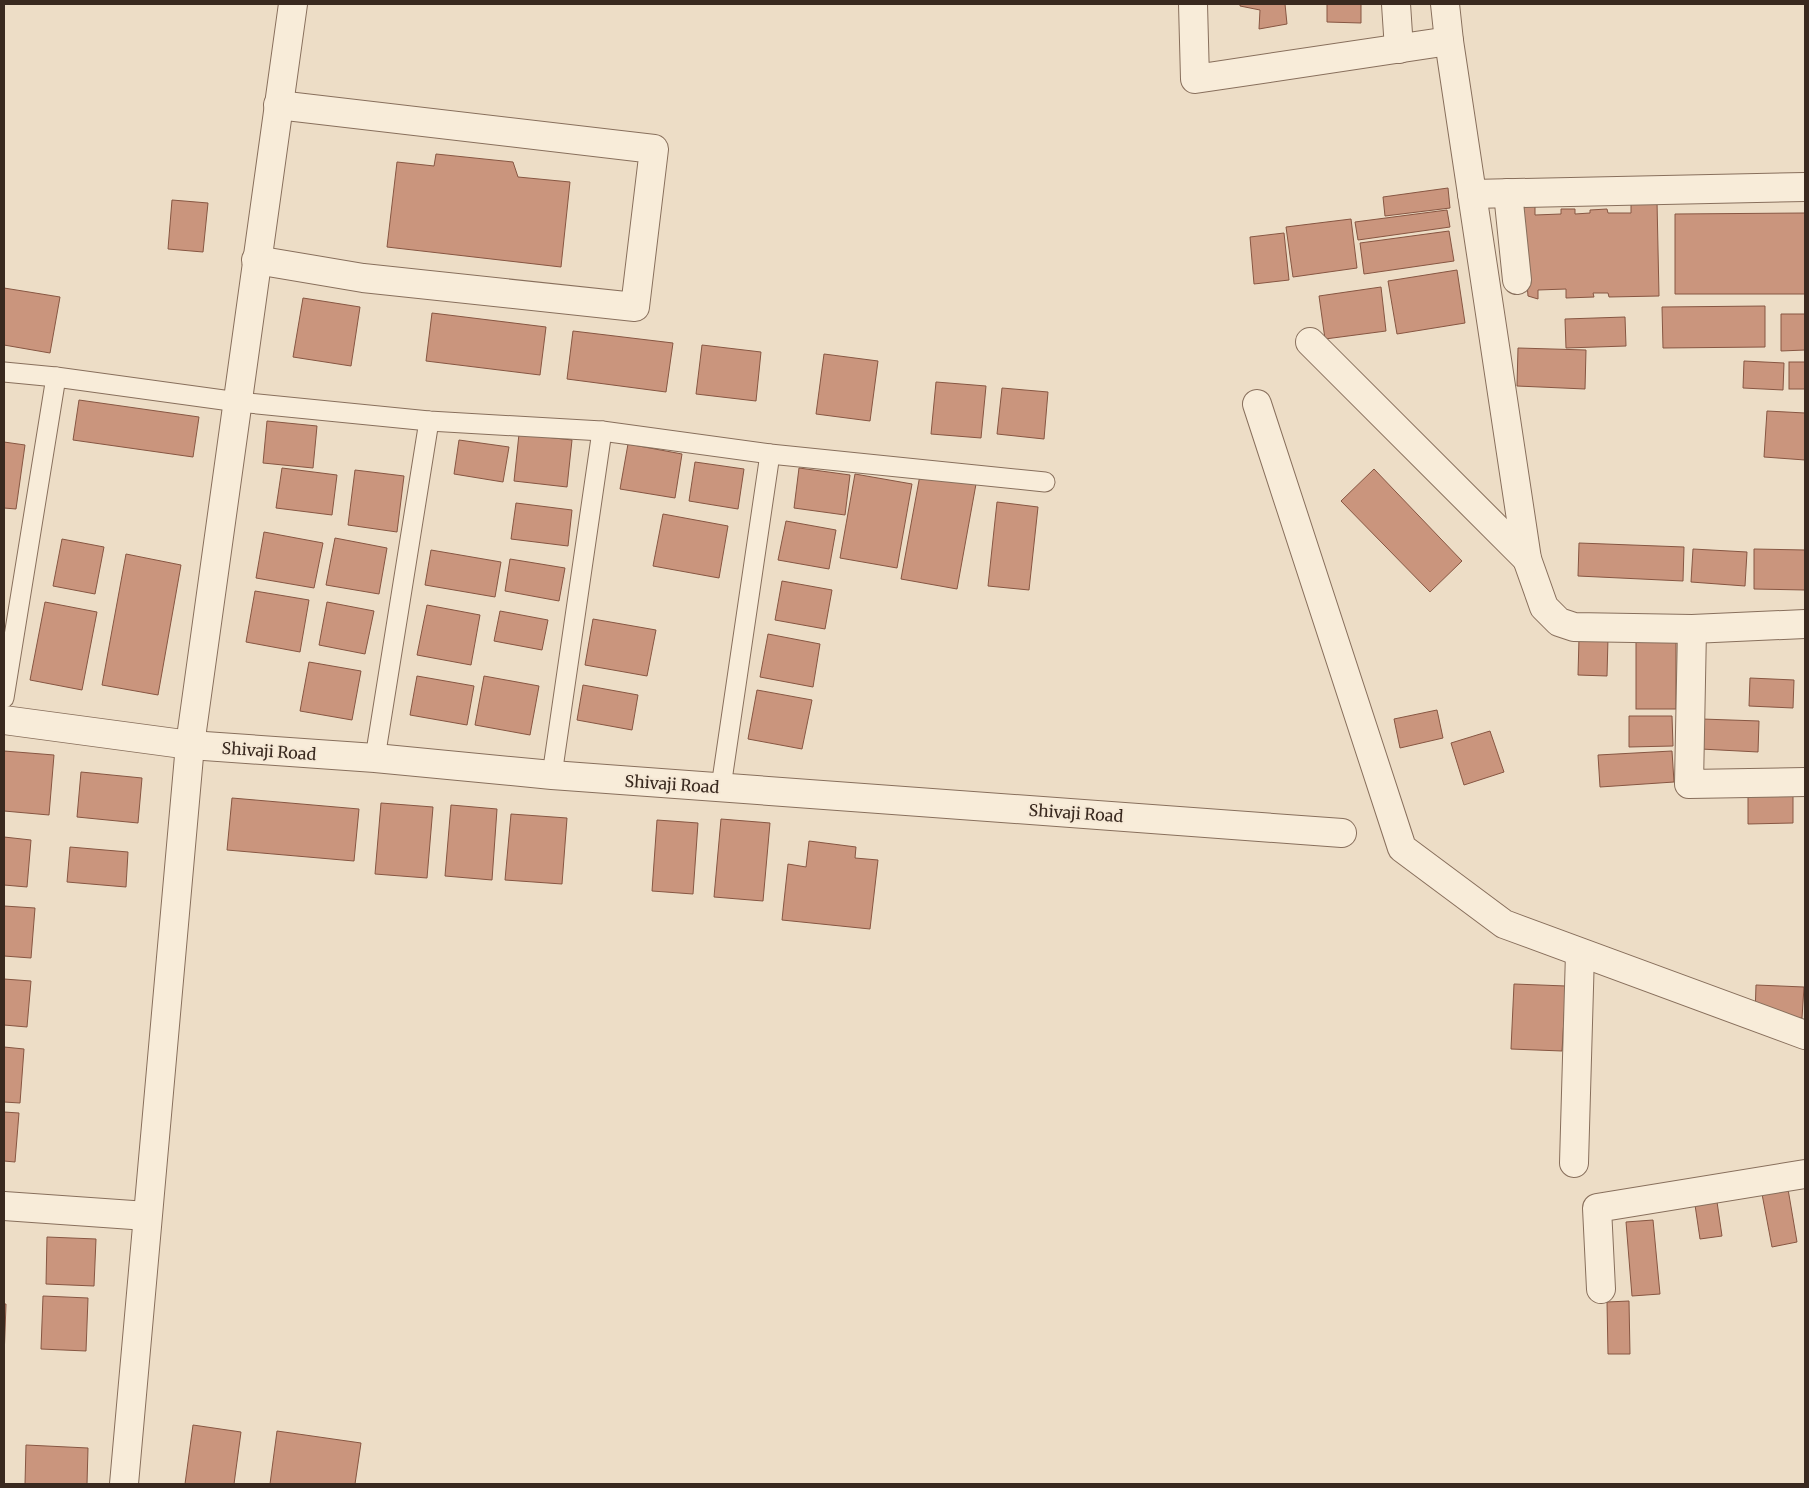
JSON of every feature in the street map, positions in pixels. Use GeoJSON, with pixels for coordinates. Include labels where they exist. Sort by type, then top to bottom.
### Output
{"type":"FeatureCollection","features":[{"type":"Feature","properties":{"kind":"street"},"geometry":{"type":"LineString","coordinates":[[124,1484],[190,745],[293,4]]}},
{"type":"Feature","properties":{"kind":"street"},"geometry":{"type":"LineString","coordinates":[[1193,4],[1195,79],[1449,41]]}},
{"type":"Feature","properties":{"kind":"street"},"geometry":{"type":"LineString","coordinates":[[1396,4],[1399,49]]}},
{"type":"Feature","properties":{"kind":"street"},"geometry":{"type":"LineString","coordinates":[[1445,4],[1527,559],[1544,607],[1559,622],[1574,627],[1692,629],[1805,624]]}},
{"type":"Feature","properties":{"kind":"street"},"geometry":{"type":"LineString","coordinates":[[256,260],[363,278],[635,307],[654,149],[278,105]]}},
{"type":"Feature","properties":{"kind":"street"},"geometry":{"type":"LineString","coordinates":[[1472,194],[1805,187]]}},
{"type":"Feature","properties":{"kind":"street"},"geometry":{"type":"LineString","coordinates":[[1508,193],[1516,280]]}},
{"type":"Feature","properties":{"kind":"street"},"geometry":{"type":"LineString","coordinates":[[1310,342],[1527,559]]}},
{"type":"Feature","properties":{"kind":"street"},"geometry":{"type":"LineString","coordinates":[[1257,404],[1402,848],[1504,924],[1805,1035]]}},
{"type":"Feature","properties":{"kind":"street"},"geometry":{"type":"LineString","coordinates":[[1692,629],[1688,784],[1805,782]]}},
{"type":"Feature","properties":{"kind":"street","name":"Shivaji Road"},"geometry":{"type":"LineString","coordinates":[[4,720],[190,745],[375,758],[552,775],[1342,832]]}},
{"type":"Feature","properties":{"kind":"street"},"geometry":{"type":"LineString","coordinates":[[1574,1163],[1580,953]]}},
{"type":"Feature","properties":{"kind":"street"},"geometry":{"type":"LineString","coordinates":[[1601,1289],[1597,1208],[1805,1174]]}},
{"type":"Feature","properties":{"kind":"street"},"geometry":{"type":"LineString","coordinates":[[4,1206],[147,1216]]}},
{"type":"Feature","properties":{"kind":"lane"},"geometry":{"type":"LineString","coordinates":[[4,372],[56,377],[238,402],[429,421],[602,431],[770,454],[1046,482]]}},
{"type":"Feature","properties":{"kind":"lane"},"geometry":{"type":"LineString","coordinates":[[4,698],[56,377]]}},
{"type":"Feature","properties":{"kind":"lane"},"geometry":{"type":"LineString","coordinates":[[375,758],[429,421]]}},
{"type":"Feature","properties":{"kind":"lane"},"geometry":{"type":"LineString","coordinates":[[552,775],[602,431]]}},
{"type":"Feature","properties":{"kind":"lane"},"geometry":{"type":"LineString","coordinates":[[721,787],[770,454]]}},
{"type":"Feature","properties":{"kind":"building"},"geometry":{"type":"Polygon","coordinates":[[[1240,4],[1285,4],[1287,24],[1259,29],[1260,10],[1240,6],[1240,4]]]}},
{"type":"Feature","properties":{"kind":"building"},"geometry":{"type":"Polygon","coordinates":[[[1327,4],[1361,4],[1361,23],[1327,22],[1327,4]]]}},
{"type":"Feature","properties":{"kind":"building"},"geometry":{"type":"Polygon","coordinates":[[[436,154],[513,162],[518,177],[570,182],[561,267],[387,247],[397,162],[434,166],[436,154]]]}},
{"type":"Feature","properties":{"kind":"building"},"geometry":{"type":"Polygon","coordinates":[[[1448,188],[1450,208],[1385,216],[1383,197],[1448,188]]]}},
{"type":"Feature","properties":{"kind":"building"},"geometry":{"type":"Polygon","coordinates":[[[172,200],[208,203],[203,252],[168,249],[172,200]]]}},
{"type":"Feature","properties":{"kind":"building"},"geometry":{"type":"Polygon","coordinates":[[[1657,201],[1659,296],[1609,297],[1608,293],[1593,293],[1594,297],[1566,298],[1566,289],[1538,290],[1538,299],[1528,296],[1521,209],[1535,204],[1535,215],[1561,214],[1561,209],[1575,209],[1575,214],[1590,213],[1590,210],[1607,209],[1608,213],[1631,213],[1631,202],[1657,201]]]}},
{"type":"Feature","properties":{"kind":"building"},"geometry":{"type":"Polygon","coordinates":[[[1447,210],[1450,227],[1358,240],[1355,222],[1447,210]]]}},
{"type":"Feature","properties":{"kind":"building"},"geometry":{"type":"Polygon","coordinates":[[[1805,213],[1805,294],[1675,294],[1675,214],[1805,213]]]}},
{"type":"Feature","properties":{"kind":"building"},"geometry":{"type":"Polygon","coordinates":[[[1351,219],[1357,268],[1293,277],[1286,227],[1351,219]]]}},
{"type":"Feature","properties":{"kind":"building"},"geometry":{"type":"Polygon","coordinates":[[[1449,231],[1454,261],[1364,274],[1360,243],[1449,231]]]}},
{"type":"Feature","properties":{"kind":"building"},"geometry":{"type":"Polygon","coordinates":[[[1284,233],[1289,280],[1254,284],[1250,237],[1284,233]]]}},
{"type":"Feature","properties":{"kind":"building"},"geometry":{"type":"Polygon","coordinates":[[[1457,270],[1465,323],[1397,334],[1388,281],[1457,270]]]}},
{"type":"Feature","properties":{"kind":"building"},"geometry":{"type":"Polygon","coordinates":[[[1381,287],[1386,331],[1325,339],[1319,296],[1381,287]]]}},
{"type":"Feature","properties":{"kind":"building"},"geometry":{"type":"Polygon","coordinates":[[[4,288],[60,297],[50,353],[4,345],[4,288]]]}},
{"type":"Feature","properties":{"kind":"building"},"geometry":{"type":"Polygon","coordinates":[[[303,298],[360,307],[351,366],[293,357],[303,298]]]}},
{"type":"Feature","properties":{"kind":"building"},"geometry":{"type":"Polygon","coordinates":[[[1765,306],[1765,347],[1663,348],[1662,307],[1765,306]]]}},
{"type":"Feature","properties":{"kind":"building"},"geometry":{"type":"Polygon","coordinates":[[[432,313],[546,327],[540,375],[426,361],[432,313]]]}},
{"type":"Feature","properties":{"kind":"building"},"geometry":{"type":"Polygon","coordinates":[[[1781,314],[1805,314],[1805,350],[1781,351],[1781,314]]]}},
{"type":"Feature","properties":{"kind":"building"},"geometry":{"type":"Polygon","coordinates":[[[1625,317],[1626,346],[1566,348],[1565,319],[1625,317]]]}},
{"type":"Feature","properties":{"kind":"building"},"geometry":{"type":"Polygon","coordinates":[[[573,331],[673,343],[666,392],[567,379],[573,331]]]}},
{"type":"Feature","properties":{"kind":"building"},"geometry":{"type":"Polygon","coordinates":[[[702,345],[761,352],[756,401],[696,394],[702,345]]]}},
{"type":"Feature","properties":{"kind":"building"},"geometry":{"type":"Polygon","coordinates":[[[1518,348],[1586,350],[1585,389],[1517,386],[1518,348]]]}},
{"type":"Feature","properties":{"kind":"building"},"geometry":{"type":"Polygon","coordinates":[[[824,354],[878,361],[870,421],[816,414],[824,354]]]}},
{"type":"Feature","properties":{"kind":"building"},"geometry":{"type":"Polygon","coordinates":[[[1744,361],[1784,363],[1783,390],[1743,388],[1744,361]]]}},
{"type":"Feature","properties":{"kind":"building"},"geometry":{"type":"Polygon","coordinates":[[[1789,362],[1805,362],[1805,389],[1789,389],[1789,362]]]}},
{"type":"Feature","properties":{"kind":"building"},"geometry":{"type":"Polygon","coordinates":[[[936,382],[986,386],[981,438],[931,434],[936,382]]]}},
{"type":"Feature","properties":{"kind":"building"},"geometry":{"type":"Polygon","coordinates":[[[1002,388],[1048,392],[1044,439],[997,434],[1002,388]]]}},
{"type":"Feature","properties":{"kind":"building"},"geometry":{"type":"Polygon","coordinates":[[[79,400],[199,417],[193,457],[73,440],[79,400]]]}},
{"type":"Feature","properties":{"kind":"building"},"geometry":{"type":"Polygon","coordinates":[[[1767,411],[1805,413],[1805,460],[1764,457],[1767,411]]]}},
{"type":"Feature","properties":{"kind":"building"},"geometry":{"type":"Polygon","coordinates":[[[267,421],[317,426],[313,468],[263,463],[267,421]]]}},
{"type":"Feature","properties":{"kind":"building"},"geometry":{"type":"Polygon","coordinates":[[[519,434],[572,440],[567,487],[514,481],[519,434]]]}},
{"type":"Feature","properties":{"kind":"building"},"geometry":{"type":"Polygon","coordinates":[[[459,440],[509,447],[503,482],[454,474],[459,440]]]}},
{"type":"Feature","properties":{"kind":"building"},"geometry":{"type":"Polygon","coordinates":[[[4,442],[25,445],[16,509],[4,508],[4,442]]]}},
{"type":"Feature","properties":{"kind":"building"},"geometry":{"type":"Polygon","coordinates":[[[628,444],[682,454],[675,498],[620,489],[628,444]]]}},
{"type":"Feature","properties":{"kind":"building"},"geometry":{"type":"Polygon","coordinates":[[[695,462],[744,469],[738,509],[689,501],[695,462]]]}},
{"type":"Feature","properties":{"kind":"building"},"geometry":{"type":"Polygon","coordinates":[[[282,468],[337,475],[332,515],[276,508],[282,468]]]}},
{"type":"Feature","properties":{"kind":"building"},"geometry":{"type":"Polygon","coordinates":[[[799,468],[850,475],[845,515],[794,508],[799,468]]]}},
{"type":"Feature","properties":{"kind":"building"},"geometry":{"type":"Polygon","coordinates":[[[1374,469],[1462,561],[1430,592],[1341,501],[1374,469]]]}},
{"type":"Feature","properties":{"kind":"building"},"geometry":{"type":"Polygon","coordinates":[[[355,470],[404,476],[397,532],[348,525],[355,470]]]}},
{"type":"Feature","properties":{"kind":"building"},"geometry":{"type":"Polygon","coordinates":[[[855,474],[912,484],[897,568],[840,558],[855,474]]]}},
{"type":"Feature","properties":{"kind":"building"},"geometry":{"type":"Polygon","coordinates":[[[920,475],[976,484],[957,589],[901,579],[920,475]]]}},
{"type":"Feature","properties":{"kind":"building"},"geometry":{"type":"Polygon","coordinates":[[[997,502],[1038,507],[1029,590],[988,586],[997,502]]]}},
{"type":"Feature","properties":{"kind":"building"},"geometry":{"type":"Polygon","coordinates":[[[516,503],[572,510],[568,546],[511,539],[516,503]]]}},
{"type":"Feature","properties":{"kind":"building"},"geometry":{"type":"Polygon","coordinates":[[[663,514],[728,526],[719,578],[653,566],[663,514]]]}},
{"type":"Feature","properties":{"kind":"building"},"geometry":{"type":"Polygon","coordinates":[[[786,521],[836,530],[829,569],[778,560],[786,521]]]}},
{"type":"Feature","properties":{"kind":"building"},"geometry":{"type":"Polygon","coordinates":[[[264,532],[323,543],[314,588],[256,578],[264,532]]]}},
{"type":"Feature","properties":{"kind":"building"},"geometry":{"type":"Polygon","coordinates":[[[335,538],[387,548],[379,594],[326,585],[335,538]]]}},
{"type":"Feature","properties":{"kind":"building"},"geometry":{"type":"Polygon","coordinates":[[[62,539],[104,547],[95,594],[53,586],[62,539]]]}},
{"type":"Feature","properties":{"kind":"building"},"geometry":{"type":"Polygon","coordinates":[[[1579,543],[1684,547],[1683,581],[1578,576],[1579,543]]]}},
{"type":"Feature","properties":{"kind":"building"},"geometry":{"type":"Polygon","coordinates":[[[1693,549],[1747,552],[1745,586],[1691,582],[1693,549]]]}},
{"type":"Feature","properties":{"kind":"building"},"geometry":{"type":"Polygon","coordinates":[[[1754,549],[1805,550],[1805,590],[1754,589],[1754,549]]]}},
{"type":"Feature","properties":{"kind":"building"},"geometry":{"type":"Polygon","coordinates":[[[431,550],[501,562],[495,597],[425,585],[431,550]]]}},
{"type":"Feature","properties":{"kind":"building"},"geometry":{"type":"Polygon","coordinates":[[[126,554],[181,565],[158,695],[102,685],[126,554]]]}},
{"type":"Feature","properties":{"kind":"building"},"geometry":{"type":"Polygon","coordinates":[[[510,559],[565,568],[559,601],[505,591],[510,559]]]}},
{"type":"Feature","properties":{"kind":"building"},"geometry":{"type":"Polygon","coordinates":[[[782,581],[832,590],[825,629],[775,620],[782,581]]]}},
{"type":"Feature","properties":{"kind":"building"},"geometry":{"type":"Polygon","coordinates":[[[255,591],[309,600],[300,652],[246,642],[255,591]]]}},
{"type":"Feature","properties":{"kind":"building"},"geometry":{"type":"Polygon","coordinates":[[[45,602],[97,612],[82,690],[30,680],[45,602]]]}},
{"type":"Feature","properties":{"kind":"building"},"geometry":{"type":"Polygon","coordinates":[[[327,602],[374,611],[365,654],[319,645],[327,602]]]}},
{"type":"Feature","properties":{"kind":"building"},"geometry":{"type":"Polygon","coordinates":[[[427,605],[480,615],[471,665],[417,655],[427,605]]]}},
{"type":"Feature","properties":{"kind":"building"},"geometry":{"type":"Polygon","coordinates":[[[500,611],[548,620],[542,650],[494,641],[500,611]]]}},
{"type":"Feature","properties":{"kind":"building"},"geometry":{"type":"Polygon","coordinates":[[[593,619],[656,630],[647,676],[585,665],[593,619]]]}},
{"type":"Feature","properties":{"kind":"building"},"geometry":{"type":"Polygon","coordinates":[[[768,634],[820,644],[813,687],[760,677],[768,634]]]}},
{"type":"Feature","properties":{"kind":"building"},"geometry":{"type":"Polygon","coordinates":[[[1579,638],[1608,638],[1607,676],[1578,675],[1579,638]]]}},
{"type":"Feature","properties":{"kind":"building"},"geometry":{"type":"Polygon","coordinates":[[[1636,641],[1676,641],[1676,709],[1636,709],[1636,641]]]}},
{"type":"Feature","properties":{"kind":"building"},"geometry":{"type":"Polygon","coordinates":[[[309,662],[361,671],[352,720],[300,711],[309,662]]]}},
{"type":"Feature","properties":{"kind":"building"},"geometry":{"type":"Polygon","coordinates":[[[417,676],[474,686],[467,725],[410,715],[417,676]]]}},
{"type":"Feature","properties":{"kind":"building"},"geometry":{"type":"Polygon","coordinates":[[[484,676],[539,686],[530,735],[475,725],[484,676]]]}},
{"type":"Feature","properties":{"kind":"building"},"geometry":{"type":"Polygon","coordinates":[[[1750,678],[1794,680],[1793,708],[1749,706],[1750,678]]]}},
{"type":"Feature","properties":{"kind":"building"},"geometry":{"type":"Polygon","coordinates":[[[583,685],[638,695],[632,730],[577,720],[583,685]]]}},
{"type":"Feature","properties":{"kind":"building"},"geometry":{"type":"Polygon","coordinates":[[[757,690],[812,700],[802,749],[748,739],[757,690]]]}},
{"type":"Feature","properties":{"kind":"building"},"geometry":{"type":"Polygon","coordinates":[[[1437,710],[1443,738],[1400,748],[1394,719],[1437,710]]]}},
{"type":"Feature","properties":{"kind":"building"},"geometry":{"type":"Polygon","coordinates":[[[1629,716],[1672,716],[1673,746],[1629,747],[1629,716]]]}},
{"type":"Feature","properties":{"kind":"building"},"geometry":{"type":"Polygon","coordinates":[[[1702,719],[1759,721],[1758,752],[1701,749],[1702,719]]]}},
{"type":"Feature","properties":{"kind":"building"},"geometry":{"type":"Polygon","coordinates":[[[1490,731],[1504,772],[1464,785],[1451,743],[1490,731]]]}},
{"type":"Feature","properties":{"kind":"building"},"geometry":{"type":"Polygon","coordinates":[[[4,751],[54,755],[49,815],[4,811],[4,751]]]}},
{"type":"Feature","properties":{"kind":"building"},"geometry":{"type":"Polygon","coordinates":[[[1672,751],[1674,782],[1600,787],[1598,755],[1672,751]]]}},
{"type":"Feature","properties":{"kind":"building"},"geometry":{"type":"Polygon","coordinates":[[[81,772],[142,778],[138,823],[77,817],[81,772]]]}},
{"type":"Feature","properties":{"kind":"building"},"geometry":{"type":"Polygon","coordinates":[[[1748,789],[1793,790],[1793,823],[1748,824],[1748,789]]]}},
{"type":"Feature","properties":{"kind":"building"},"geometry":{"type":"Polygon","coordinates":[[[232,798],[359,809],[354,861],[227,850],[232,798]]]}},
{"type":"Feature","properties":{"kind":"building"},"geometry":{"type":"Polygon","coordinates":[[[381,803],[433,807],[427,878],[375,874],[381,803]]]}},
{"type":"Feature","properties":{"kind":"building"},"geometry":{"type":"Polygon","coordinates":[[[451,805],[497,809],[492,880],[445,876],[451,805]]]}},
{"type":"Feature","properties":{"kind":"building"},"geometry":{"type":"Polygon","coordinates":[[[511,814],[567,818],[562,884],[505,880],[511,814]]]}},
{"type":"Feature","properties":{"kind":"building"},"geometry":{"type":"Polygon","coordinates":[[[721,819],[770,823],[763,901],[714,897],[721,819]]]}},
{"type":"Feature","properties":{"kind":"building"},"geometry":{"type":"Polygon","coordinates":[[[657,820],[698,823],[693,894],[652,891],[657,820]]]}},
{"type":"Feature","properties":{"kind":"building"},"geometry":{"type":"Polygon","coordinates":[[[4,837],[31,840],[27,887],[4,885],[4,837]]]}},
{"type":"Feature","properties":{"kind":"building"},"geometry":{"type":"Polygon","coordinates":[[[809,841],[856,847],[855,858],[878,860],[870,929],[782,920],[788,864],[806,867],[809,841]]]}},
{"type":"Feature","properties":{"kind":"building"},"geometry":{"type":"Polygon","coordinates":[[[70,847],[128,852],[126,887],[67,882],[70,847]]]}},
{"type":"Feature","properties":{"kind":"building"},"geometry":{"type":"Polygon","coordinates":[[[4,906],[35,908],[31,958],[4,956],[4,906]]]}},
{"type":"Feature","properties":{"kind":"building"},"geometry":{"type":"Polygon","coordinates":[[[4,979],[31,981],[27,1027],[4,1025],[4,979]]]}},
{"type":"Feature","properties":{"kind":"building"},"geometry":{"type":"Polygon","coordinates":[[[1514,984],[1566,986],[1562,1051],[1511,1049],[1514,984]]]}},
{"type":"Feature","properties":{"kind":"building"},"geometry":{"type":"Polygon","coordinates":[[[1756,985],[1804,987],[1802,1018],[1755,1016],[1756,985]]]}},
{"type":"Feature","properties":{"kind":"building"},"geometry":{"type":"Polygon","coordinates":[[[4,1047],[24,1049],[20,1103],[4,1102],[4,1047]]]}},
{"type":"Feature","properties":{"kind":"building"},"geometry":{"type":"Polygon","coordinates":[[[4,1112],[19,1113],[15,1162],[4,1161],[4,1112]]]}},
{"type":"Feature","properties":{"kind":"building"},"geometry":{"type":"Polygon","coordinates":[[[1788,1189],[1797,1242],[1772,1247],[1762,1194],[1788,1189]]]}},
{"type":"Feature","properties":{"kind":"building"},"geometry":{"type":"Polygon","coordinates":[[[1716,1195],[1722,1236],[1700,1239],[1694,1198],[1716,1195]]]}},
{"type":"Feature","properties":{"kind":"building"},"geometry":{"type":"Polygon","coordinates":[[[1653,1220],[1660,1294],[1632,1296],[1626,1222],[1653,1220]]]}},
{"type":"Feature","properties":{"kind":"building"},"geometry":{"type":"Polygon","coordinates":[[[47,1237],[96,1239],[94,1286],[46,1284],[47,1237]]]}},
{"type":"Feature","properties":{"kind":"building"},"geometry":{"type":"Polygon","coordinates":[[[43,1296],[88,1298],[86,1351],[41,1349],[43,1296]]]}},
{"type":"Feature","properties":{"kind":"building"},"geometry":{"type":"Polygon","coordinates":[[[1629,1301],[1630,1354],[1608,1354],[1607,1302],[1629,1301]]]}},
{"type":"Feature","properties":{"kind":"building"},"geometry":{"type":"Polygon","coordinates":[[[4,1304],[6,1304],[4,1358],[4,1304]]]}},
{"type":"Feature","properties":{"kind":"building"},"geometry":{"type":"Polygon","coordinates":[[[193,1425],[241,1432],[234,1484],[185,1484],[193,1425]]]}},
{"type":"Feature","properties":{"kind":"building"},"geometry":{"type":"Polygon","coordinates":[[[277,1431],[361,1443],[355,1484],[270,1484],[277,1431]]]}},
{"type":"Feature","properties":{"kind":"building"},"geometry":{"type":"Polygon","coordinates":[[[26,1445],[88,1448],[87,1484],[25,1484],[26,1445]]]}}]}
